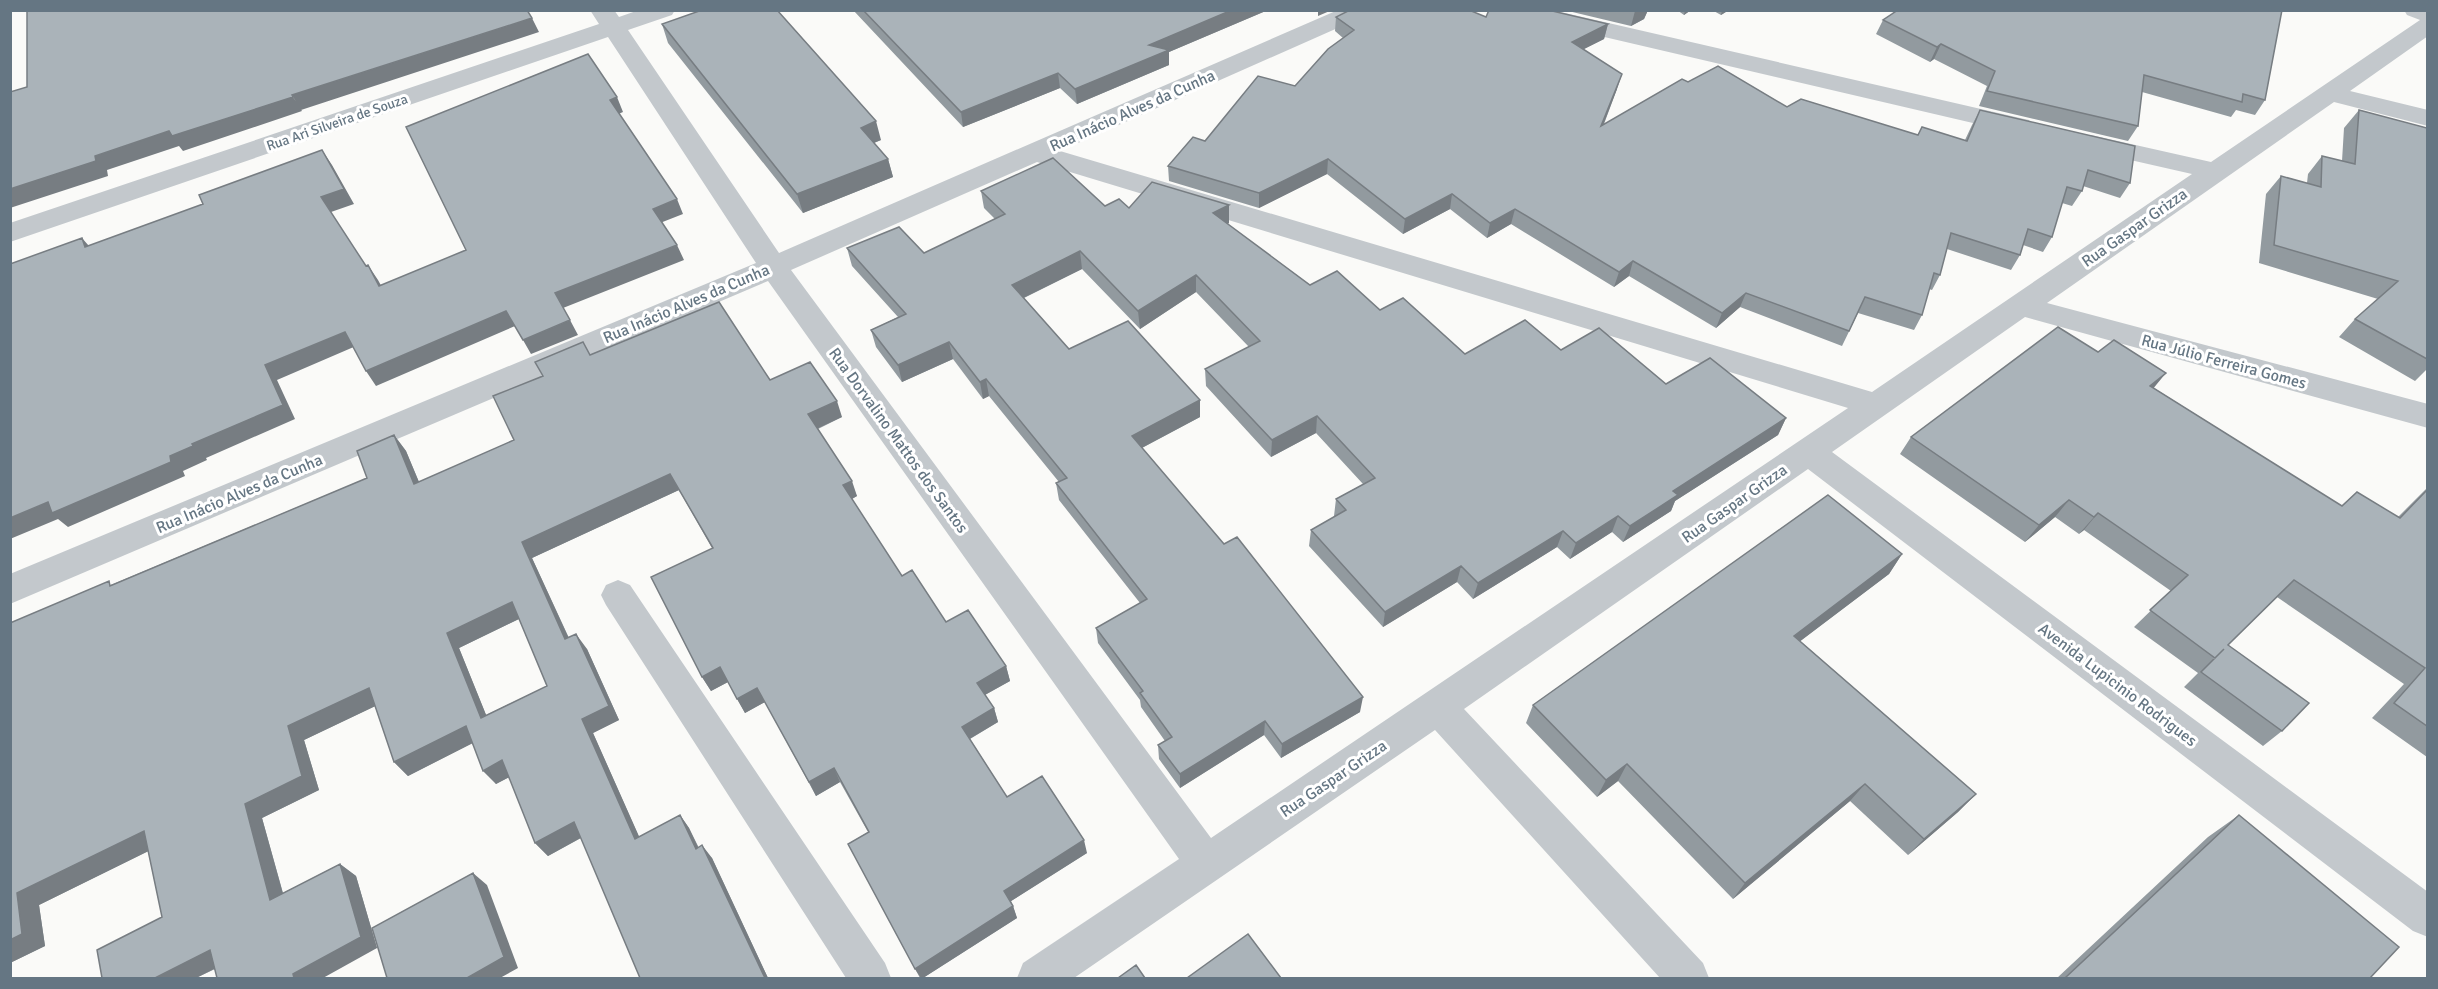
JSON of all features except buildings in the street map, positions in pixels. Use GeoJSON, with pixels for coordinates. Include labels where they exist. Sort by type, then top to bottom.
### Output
{"type":"FeatureCollection","features":[{"type":"Feature","properties":{"kind":"street","name":"Rua Ari Silveira de Souza"},"geometry":{"type":"LineString","coordinates":[[10,233],[607,19],[664,10]]}},
{"type":"Feature","properties":{"kind":"street","name":"Rua Inácio Alves da Cunha"},"geometry":{"type":"LineString","coordinates":[[10,590],[773,267],[1359,10]]}},
{"type":"Feature","properties":{"kind":"street"},"geometry":{"type":"LineString","coordinates":[[1519,10],[2215,171]]}},
{"type":"Feature","properties":{"kind":"street"},"geometry":{"type":"LineString","coordinates":[[2415,10],[2427,16]]}},
{"type":"Feature","properties":{"kind":"street","name":"Rua Dorvalino Mattos dos Santos"},"geometry":{"type":"LineString","coordinates":[[607,19],[773,267],[1206,863]]}},
{"type":"Feature","properties":{"kind":"street","name":"Rua Gaspar Grizza"},"geometry":{"type":"LineString","coordinates":[[1038,978],[1438,707],[2427,25]]}},
{"type":"Feature","properties":{"kind":"street"},"geometry":{"type":"LineString","coordinates":[[2329,93],[2427,118]]}},
{"type":"Feature","properties":{"kind":"street"},"geometry":{"type":"LineString","coordinates":[[1034,152],[1876,405]]}},
{"type":"Feature","properties":{"kind":"street","name":"Rua Júlio Ferreira Gomes"},"geometry":{"type":"LineString","coordinates":[[2020,306],[2427,416]]}},
{"type":"Feature","properties":{"kind":"street","name":"Avenida Lupicinio Rodrigues"},"geometry":{"type":"LineString","coordinates":[[1809,452],[2427,917]]}},
{"type":"Feature","properties":{"kind":"street"},"geometry":{"type":"LineString","coordinates":[[618,595],[870,978]]}},
{"type":"Feature","properties":{"kind":"street"},"geometry":{"type":"LineString","coordinates":[[1438,707],[1688,978]]}}]}
